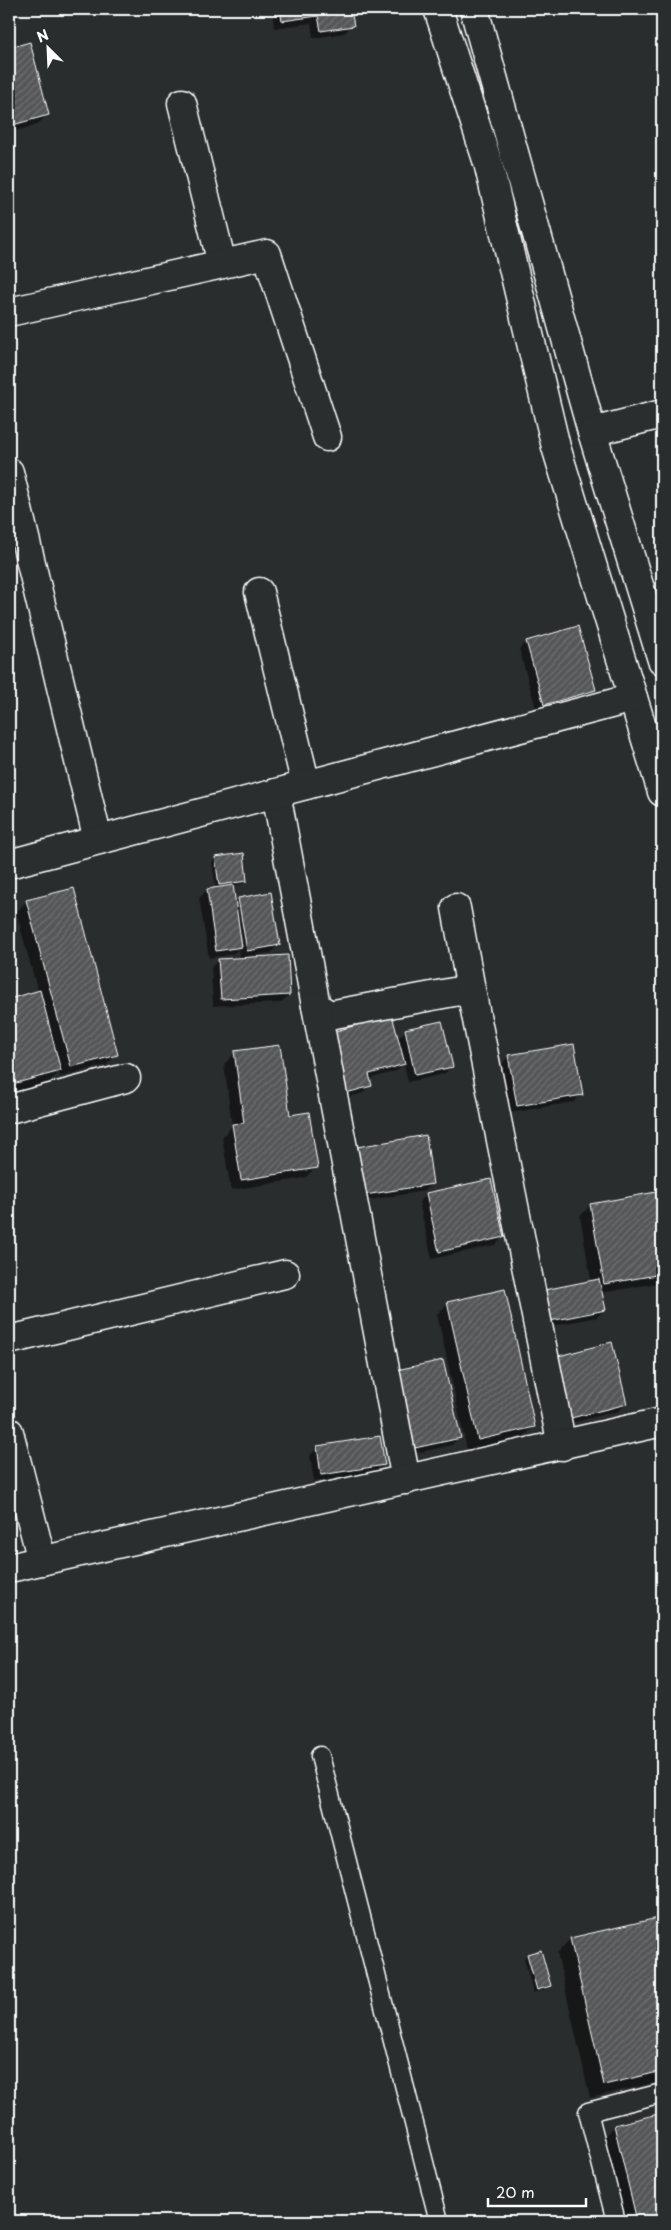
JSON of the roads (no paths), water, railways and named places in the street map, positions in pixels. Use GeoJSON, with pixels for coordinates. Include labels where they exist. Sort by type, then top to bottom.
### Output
{"type":"FeatureCollection","features":[{"type":"Feature","properties":{"kind":"street"},"geometry":{"type":"LineString","coordinates":[[438,9],[488,163],[556,447],[662,792]]}},
{"type":"Feature","properties":{"kind":"street"},"geometry":{"type":"LineString","coordinates":[[474,9],[592,432],[662,660]]}},
{"type":"Feature","properties":{"kind":"street"},"geometry":{"type":"LineString","coordinates":[[182,103],[222,264]]}},
{"type":"Feature","properties":{"kind":"street"},"geometry":{"type":"LineString","coordinates":[[488,163],[515,156]]}},
{"type":"Feature","properties":{"kind":"street"},"geometry":{"type":"LineString","coordinates":[[9,312],[267,254],[327,437]]}},
{"type":"Feature","properties":{"kind":"street"},"geometry":{"type":"LineString","coordinates":[[592,432],[662,414]]}},
{"type":"Feature","properties":{"kind":"street"},"geometry":{"type":"LineString","coordinates":[[9,472],[98,840]]}},
{"type":"Feature","properties":{"kind":"street"},"geometry":{"type":"LineString","coordinates":[[259,592],[306,785]]}},
{"type":"Feature","properties":{"kind":"street"},"geometry":{"type":"LineString","coordinates":[[9,864],[633,698]]}},
{"type":"Feature","properties":{"kind":"street"},"geometry":{"type":"LineString","coordinates":[[276,793],[406,1480]]}},
{"type":"Feature","properties":{"kind":"street"},"geometry":{"type":"LineString","coordinates":[[456,908],[562,1446]]}},
{"type":"Feature","properties":{"kind":"street"},"geometry":{"type":"LineString","coordinates":[[316,1006],[329,1015],[459,991],[472,996]]}},
{"type":"Feature","properties":{"kind":"street"},"geometry":{"type":"LineString","coordinates":[[9,1110],[126,1078]]}},
{"type":"Feature","properties":{"kind":"street"},"geometry":{"type":"LineString","coordinates":[[9,1340],[285,1274]]}},
{"type":"Feature","properties":{"kind":"street"},"geometry":{"type":"LineString","coordinates":[[9,1568],[562,1446],[662,1422]]}},
{"type":"Feature","properties":{"kind":"street"},"geometry":{"type":"LineString","coordinates":[[9,1432],[42,1561]]}},
{"type":"Feature","properties":{"kind":"lane"},"geometry":{"type":"LineString","coordinates":[[320,1756],[439,2221]]}},
{"type":"Feature","properties":{"kind":"lane"},"geometry":{"type":"LineString","coordinates":[[616,2221],[588,2112],[662,2093]]}}]}
